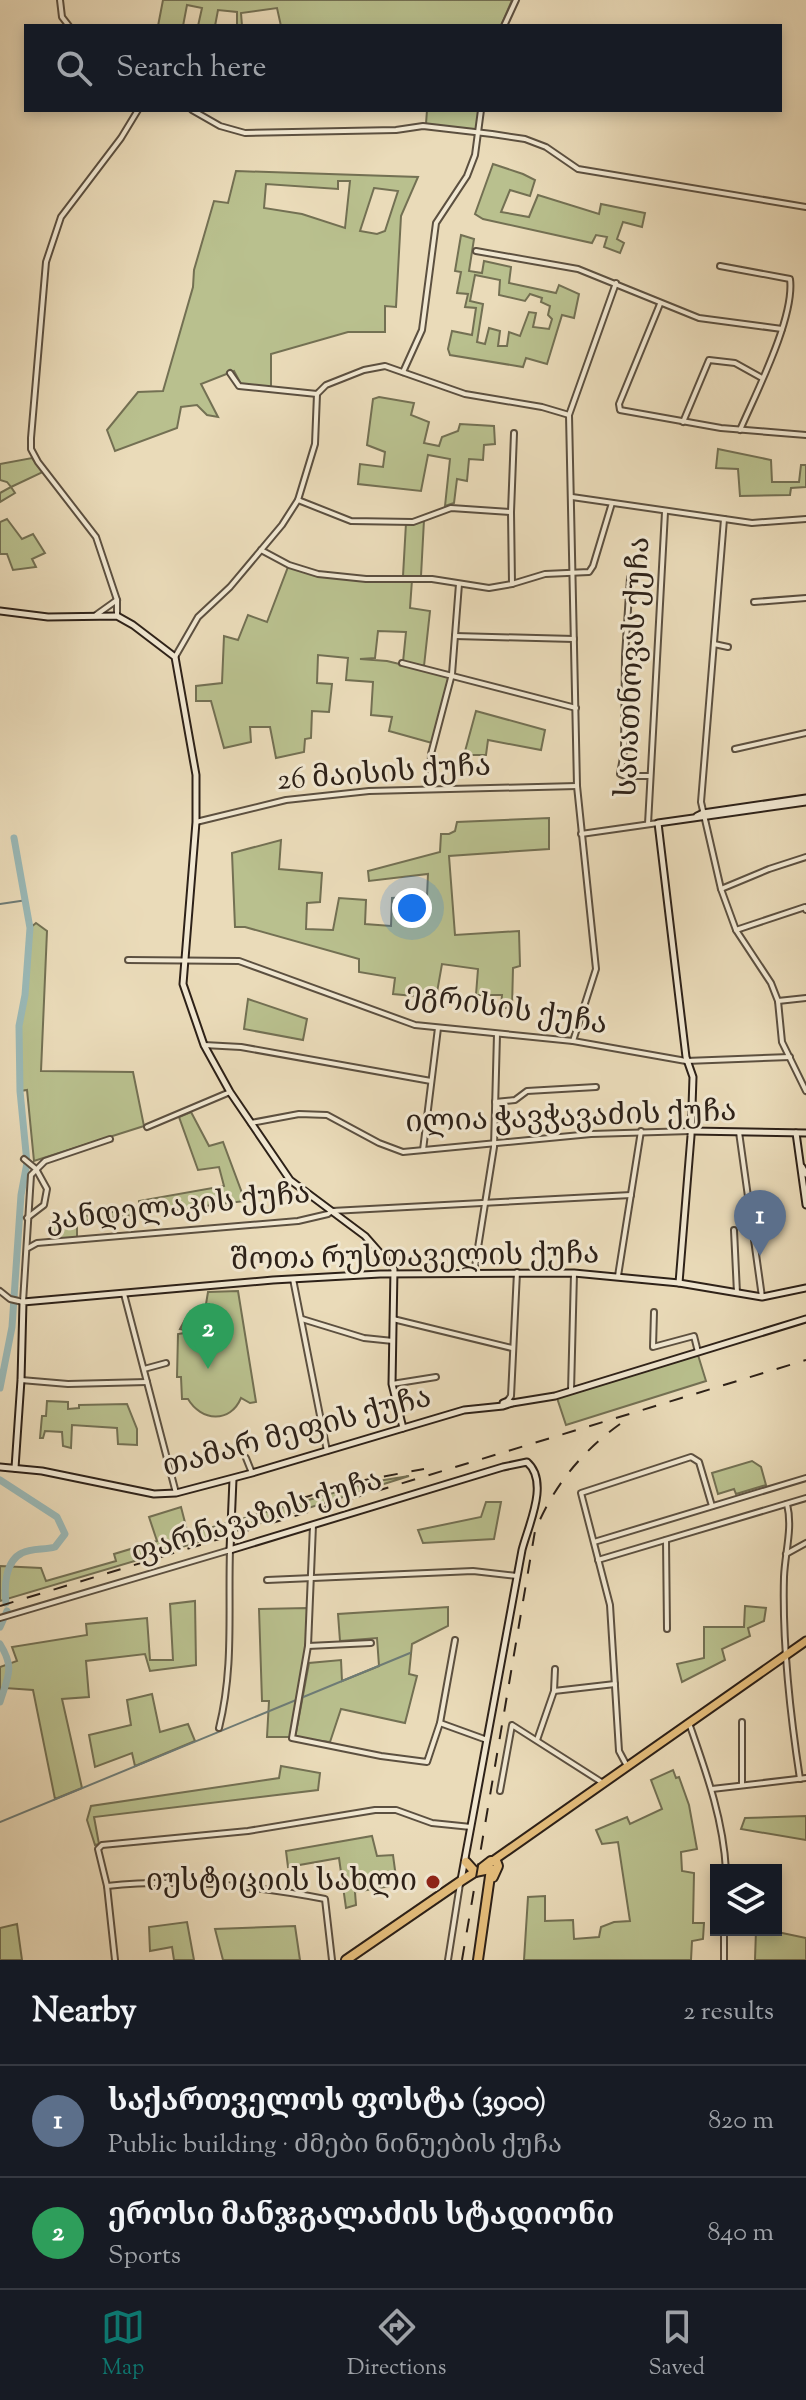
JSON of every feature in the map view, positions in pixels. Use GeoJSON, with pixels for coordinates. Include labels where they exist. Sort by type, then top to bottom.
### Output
{"type":"FeatureCollection","features":[{"type":"Feature","properties":{"kind":"highway"},"geometry":{"type":"LineString","coordinates":[[466,1862],[477,1872]]}},
{"type":"Feature","properties":{"kind":"highway"},"geometry":{"type":"LineString","coordinates":[[346,1960],[461,1881],[493,1866],[478,1960]]}},
{"type":"Feature","properties":{"kind":"main road"},"geometry":{"type":"LineString","coordinates":[[493,1866],[506,1850],[806,1641]]}},
{"type":"Feature","properties":{"kind":"street"},"geometry":{"type":"LineString","coordinates":[[60,0],[62,17],[67,24]]}},
{"type":"Feature","properties":{"kind":"street"},"geometry":{"type":"LineString","coordinates":[[505,24],[516,0]]}},
{"type":"Feature","properties":{"kind":"street"},"geometry":{"type":"LineString","coordinates":[[117,616],[117,600],[96,537],[38,462],[31,449],[31,436],[46,262],[61,217],[121,138],[137,112]]}},
{"type":"Feature","properties":{"kind":"street"},"geometry":{"type":"LineString","coordinates":[[196,112],[220,126],[245,133],[396,130],[423,126],[525,139],[546,147],[578,169],[806,207]]}},
{"type":"Feature","properties":{"kind":"street"},"geometry":{"type":"LineString","coordinates":[[403,372],[422,330],[436,223],[467,176],[475,155],[481,112]]}},
{"type":"Feature","properties":{"kind":"street"},"geometry":{"type":"LineString","coordinates":[[476,251],[578,269],[699,318],[782,329]]}},
{"type":"Feature","properties":{"kind":"street"},"geometry":{"type":"LineString","coordinates":[[720,266],[790,279],[791,287],[782,329],[740,430]]}},
{"type":"Feature","properties":{"kind":"street"},"geometry":{"type":"LineString","coordinates":[[573,1041],[596,969],[577,786],[569,415],[616,283]]}},
{"type":"Feature","properties":{"kind":"street"},"geometry":{"type":"LineString","coordinates":[[660,304],[618,407],[625,412],[683,422],[806,435]]}},
{"type":"Feature","properties":{"kind":"street"},"geometry":{"type":"LineString","coordinates":[[683,422],[709,360],[735,363],[762,378]]}},
{"type":"Feature","properties":{"kind":"street"},"geometry":{"type":"LineString","coordinates":[[403,1428],[392,1384],[395,1274],[385,1257],[365,1236],[290,1180],[230,1092],[204,1045],[183,984],[196,822],[196,775],[175,657],[198,617],[230,587],[298,500],[315,444],[317,394],[326,385],[370,368],[385,366],[465,394],[542,407],[569,415]]}},
{"type":"Feature","properties":{"kind":"street"},"geometry":{"type":"LineString","coordinates":[[230,373],[239,386],[317,394]]}},
{"type":"Feature","properties":{"kind":"street"},"geometry":{"type":"LineString","coordinates":[[512,584],[514,433]]}},
{"type":"Feature","properties":{"kind":"street"},"geometry":{"type":"LineString","coordinates":[[572,497],[752,523],[806,519]]}},
{"type":"Feature","properties":{"kind":"street"},"geometry":{"type":"LineString","coordinates":[[298,500],[351,521],[413,522],[451,508],[511,512]]}},
{"type":"Feature","properties":{"kind":"street"},"geometry":{"type":"LineString","coordinates":[[261,550],[289,565],[318,574],[366,579],[432,579],[489,588],[545,574],[589,572],[612,503]]}},
{"type":"Feature","properties":{"kind":"street","name":"საიათნოვას ქუჩა"},"geometry":{"type":"LineString","coordinates":[[648,824],[665,512]]}},
{"type":"Feature","properties":{"kind":"street"},"geometry":{"type":"LineString","coordinates":[[724,519],[701,779],[704,815],[721,889],[736,930],[771,983],[778,1001],[781,1033],[806,1091]]}},
{"type":"Feature","properties":{"kind":"street"},"geometry":{"type":"LineString","coordinates":[[630,578],[624,752],[620,774],[649,776]]}},
{"type":"Feature","properties":{"kind":"street"},"geometry":{"type":"LineString","coordinates":[[430,788],[431,754],[452,674],[459,584]]}},
{"type":"Feature","properties":{"kind":"street"},"geometry":{"type":"LineString","coordinates":[[754,602],[806,598]]}},
{"type":"Feature","properties":{"kind":"street"},"geometry":{"type":"LineString","coordinates":[[96,615],[117,600]]}},
{"type":"Feature","properties":{"kind":"street"},"geometry":{"type":"LineString","coordinates":[[0,611],[48,617],[117,616],[175,657]]}},
{"type":"Feature","properties":{"kind":"street"},"geometry":{"type":"LineString","coordinates":[[455,636],[574,639]]}},
{"type":"Feature","properties":{"kind":"street"},"geometry":{"type":"LineString","coordinates":[[714,644],[728,647]]}},
{"type":"Feature","properties":{"kind":"street"},"geometry":{"type":"LineString","coordinates":[[402,663],[576,708]]}},
{"type":"Feature","properties":{"kind":"street"},"geometry":{"type":"LineString","coordinates":[[735,749],[806,733]]}},
{"type":"Feature","properties":{"kind":"street","name":"26 მაისის ქუჩა"},"geometry":{"type":"LineString","coordinates":[[196,822],[286,800],[369,791],[577,786]]}},
{"type":"Feature","properties":{"kind":"street"},"geometry":{"type":"LineString","coordinates":[[581,834],[806,800]]}},
{"type":"Feature","properties":{"kind":"street"},"geometry":{"type":"LineString","coordinates":[[658,823],[686,1061],[693,1077],[679,1283]]}},
{"type":"Feature","properties":{"kind":"street"},"geometry":{"type":"LineString","coordinates":[[721,889],[806,857]]}},
{"type":"Feature","properties":{"kind":"street"},"geometry":{"type":"LineString","coordinates":[[736,930],[806,908]]}},
{"type":"Feature","properties":{"kind":"street","name":"ეგრისის ქუჩა"},"geometry":{"type":"LineString","coordinates":[[128,960],[239,961],[415,1025],[573,1041],[686,1061],[790,1057]]}},
{"type":"Feature","properties":{"kind":"street"},"geometry":{"type":"LineString","coordinates":[[778,1001],[806,998]]}},
{"type":"Feature","properties":{"kind":"street"},"geometry":{"type":"LineString","coordinates":[[423,1150],[438,1028]]}},
{"type":"Feature","properties":{"kind":"street"},"geometry":{"type":"LineString","coordinates":[[474,1273],[494,1143],[497,1034]]}},
{"type":"Feature","properties":{"kind":"street"},"geometry":{"type":"LineString","coordinates":[[204,1045],[241,1047],[431,1081]]}},
{"type":"Feature","properties":{"kind":"street"},"geometry":{"type":"LineString","coordinates":[[495,1102],[515,1100],[527,1091],[596,1087]]}},
{"type":"Feature","properties":{"kind":"street"},"geometry":{"type":"LineString","coordinates":[[147,1127],[230,1092]]}},
{"type":"Feature","properties":{"kind":"street","name":"ილია ჭავჭავაძის ქუჩა"},"geometry":{"type":"LineString","coordinates":[[251,1123],[299,1114],[327,1115],[379,1143],[403,1152],[641,1131],[806,1133]]}},
{"type":"Feature","properties":{"kind":"street"},"geometry":{"type":"LineString","coordinates":[[618,1276],[641,1131]]}},
{"type":"Feature","properties":{"kind":"street"},"geometry":{"type":"LineString","coordinates":[[739,1132],[762,1297]]}},
{"type":"Feature","properties":{"kind":"street"},"geometry":{"type":"LineString","coordinates":[[796,1133],[806,1205]]}},
{"type":"Feature","properties":{"kind":"street"},"geometry":{"type":"LineString","coordinates":[[15,1468],[31,1175],[45,1161],[110,1139]]}},
{"type":"Feature","properties":{"kind":"street"},"geometry":{"type":"LineString","coordinates":[[26,1160],[45,1182],[47,1194],[44,1205],[27,1218]]}},
{"type":"Feature","properties":{"kind":"street"},"geometry":{"type":"LineString","coordinates":[[802,1167],[806,1174]]}},
{"type":"Feature","properties":{"kind":"street","name":"კანდელაკის ქუჩა"},"geometry":{"type":"LineString","coordinates":[[28,1248],[37,1243],[298,1221],[332,1211],[631,1195]]}},
{"type":"Feature","properties":{"kind":"street"},"geometry":{"type":"LineString","coordinates":[[734,1230],[737,1293]]}},
{"type":"Feature","properties":{"kind":"street"},"geometry":{"type":"LineString","coordinates":[[504,1404],[511,1396],[517,1272]]}},
{"type":"Feature","properties":{"kind":"street"},"geometry":{"type":"LineString","coordinates":[[571,1391],[574,1273]]}},
{"type":"Feature","properties":{"kind":"street","name":"შოთა რუსთაველის ქუჩა"},"geometry":{"type":"LineString","coordinates":[[23,1302],[293,1279],[395,1274],[574,1273],[679,1283],[762,1297],[806,1288]]}},
{"type":"Feature","properties":{"kind":"street"},"geometry":{"type":"LineString","coordinates":[[293,1279],[327,1451]]}},
{"type":"Feature","properties":{"kind":"street"},"geometry":{"type":"LineString","coordinates":[[0,1291],[13,1300],[23,1302]]}},
{"type":"Feature","properties":{"kind":"street"},"geometry":{"type":"LineString","coordinates":[[124,1292],[176,1493]]}},
{"type":"Feature","properties":{"kind":"street"},"geometry":{"type":"LineString","coordinates":[[654,1312],[653,1347],[694,1336],[698,1352]]}},
{"type":"Feature","properties":{"kind":"street"},"geometry":{"type":"LineString","coordinates":[[301,1318],[364,1338],[393,1341]]}},
{"type":"Feature","properties":{"kind":"street"},"geometry":{"type":"LineString","coordinates":[[393,1319],[513,1348]]}},
{"type":"Feature","properties":{"kind":"street","name":"თამარ მეფის ქუჩა"},"geometry":{"type":"LineString","coordinates":[[0,1467],[154,1494],[176,1493],[464,1410],[571,1391],[806,1319]]}},
{"type":"Feature","properties":{"kind":"street"},"geometry":{"type":"LineString","coordinates":[[144,1369],[166,1363]]}},
{"type":"Feature","properties":{"kind":"street"},"geometry":{"type":"LineString","coordinates":[[392,1384],[436,1377]]}},
{"type":"Feature","properties":{"kind":"street"},"geometry":{"type":"LineString","coordinates":[[21,1380],[68,1384],[147,1382]]}},
{"type":"Feature","properties":{"kind":"street"},"geometry":{"type":"LineString","coordinates":[[627,1766],[619,1751],[610,1605],[580,1497],[583,1490],[691,1457],[699,1462],[712,1506]]}},
{"type":"Feature","properties":{"kind":"street"},"geometry":{"type":"LineString","coordinates":[[246,1458],[252,1473]]}},
{"type":"Feature","properties":{"kind":"street","name":"ფარნავაზის ქუჩა"},"geometry":{"type":"LineString","coordinates":[[4,1617],[527,1462],[533,1468],[537,1488],[517,1576]]}},
{"type":"Feature","properties":{"kind":"street"},"geometry":{"type":"LineString","coordinates":[[594,1542],[806,1478]]}},
{"type":"Feature","properties":{"kind":"street"},"geometry":{"type":"LineString","coordinates":[[219,1728],[228,1693],[231,1649],[228,1600],[233,1479]]}},
{"type":"Feature","properties":{"kind":"street"},"geometry":{"type":"LineString","coordinates":[[598,1560],[806,1498]]}},
{"type":"Feature","properties":{"kind":"street"},"geometry":{"type":"LineString","coordinates":[[712,1789],[803,1778],[791,1723],[787,1655],[784,1577],[790,1516],[787,1504]]}},
{"type":"Feature","properties":{"kind":"street"},"geometry":{"type":"LineString","coordinates":[[313,1523],[308,1646],[292,1738],[427,1762],[440,1723],[455,1640]]}},
{"type":"Feature","properties":{"kind":"street"},"geometry":{"type":"LineString","coordinates":[[666,1540],[667,1629]]}},
{"type":"Feature","properties":{"kind":"street"},"geometry":{"type":"LineString","coordinates":[[786,1554],[806,1543]]}},
{"type":"Feature","properties":{"kind":"street"},"geometry":{"type":"LineString","coordinates":[[267,1580],[473,1571],[517,1576],[448,1960]]}},
{"type":"Feature","properties":{"kind":"street"},"geometry":{"type":"LineString","coordinates":[[308,1646],[371,1643]]}},
{"type":"Feature","properties":{"kind":"street"},"geometry":{"type":"LineString","coordinates":[[537,1740],[554,1691],[555,1669]]}},
{"type":"Feature","properties":{"kind":"street"},"geometry":{"type":"LineString","coordinates":[[554,1691],[616,1684]]}},
{"type":"Feature","properties":{"kind":"street"},"geometry":{"type":"LineString","coordinates":[[742,1722],[742,1785]]}},
{"type":"Feature","properties":{"kind":"street"},"geometry":{"type":"LineString","coordinates":[[440,1723],[489,1740]]}},
{"type":"Feature","properties":{"kind":"street"},"geometry":{"type":"LineString","coordinates":[[689,1723],[712,1789],[724,1838],[726,1864]]}},
{"type":"Feature","properties":{"kind":"street"},"geometry":{"type":"LineString","coordinates":[[500,1791],[512,1725],[603,1783]]}},
{"type":"Feature","properties":{"kind":"street"},"geometry":{"type":"LineString","coordinates":[[115,1960],[107,1886],[98,1849],[102,1845],[248,1831],[375,1810],[396,1810],[432,1823],[471,1827]]}},
{"type":"Feature","properties":{"kind":"street"},"geometry":{"type":"LineString","coordinates":[[107,1886],[139,1883],[233,1885],[325,1899],[332,1960]]}},
{"type":"Feature","properties":{"kind":"street"},"geometry":{"type":"LineString","coordinates":[[724,1936],[724,1960]]}},
{"type":"Feature","properties":{"kind":"green space"},"geometry":{"type":"Polygon","coordinates":[[[163,0],[512,0],[502,24],[281,24],[277,8],[241,13],[242,24],[237,24],[237,12],[218,10],[215,24],[198,24],[202,8],[187,5],[183,24],[158,24],[163,0]]]}},
{"type":"Feature","properties":{"kind":"green space"},"geometry":{"type":"Polygon","coordinates":[[[427,112],[480,112],[477,131],[426,124],[427,112]]]}},
{"type":"Feature","properties":{"kind":"green space"},"geometry":{"type":"Polygon","coordinates":[[[493,164],[535,180],[530,196],[510,190],[501,212],[529,217],[538,195],[599,214],[601,204],[645,213],[642,227],[623,222],[617,239],[624,243],[620,253],[604,247],[607,237],[596,235],[592,243],[483,219],[475,214],[493,164]]]}},
{"type":"Feature","properties":{"kind":"green space"},"geometry":{"type":"Polygon","coordinates":[[[236,171],[418,177],[401,216],[396,307],[385,306],[385,332],[348,332],[271,354],[271,388],[241,384],[234,371],[201,384],[218,417],[207,415],[197,405],[181,407],[177,428],[115,451],[107,430],[138,392],[163,391],[214,201],[228,203],[236,171]],[[338,181],[338,189],[266,184],[264,208],[302,214],[345,228],[350,181],[338,181]],[[374,188],[360,231],[377,234],[385,231],[398,191],[374,188]]]}},
{"type":"Feature","properties":{"kind":"green space"},"geometry":{"type":"Polygon","coordinates":[[[461,235],[474,239],[469,271],[482,273],[484,261],[511,267],[509,283],[556,293],[559,285],[579,294],[574,318],[562,315],[547,364],[526,358],[523,367],[450,355],[448,349],[452,331],[472,335],[476,308],[465,307],[468,294],[457,293],[461,272],[455,271],[461,235]],[[475,275],[470,301],[483,304],[477,342],[485,344],[489,328],[500,331],[498,346],[507,346],[509,332],[520,336],[529,312],[536,313],[533,327],[549,329],[552,319],[548,315],[550,306],[541,302],[542,298],[530,294],[525,301],[499,295],[500,280],[475,275]]]}},
{"type":"Feature","properties":{"kind":"green space"},"geometry":{"type":"Polygon","coordinates":[[[379,397],[414,403],[411,415],[429,422],[424,443],[439,446],[442,437],[458,431],[460,424],[494,426],[495,444],[484,445],[483,460],[469,459],[467,481],[457,479],[454,503],[445,506],[450,459],[428,455],[421,491],[358,484],[360,464],[383,467],[385,452],[367,445],[373,399],[379,397]]]}},
{"type":"Feature","properties":{"kind":"green space"},"geometry":{"type":"Polygon","coordinates":[[[718,449],[771,460],[772,482],[799,482],[801,465],[806,465],[806,487],[791,488],[790,495],[740,496],[738,469],[716,468],[718,449]]]}},
{"type":"Feature","properties":{"kind":"green space"},"geometry":{"type":"Polygon","coordinates":[[[32,458],[43,472],[11,487],[0,480],[0,464],[32,458]]]}},
{"type":"Feature","properties":{"kind":"green space"},"geometry":{"type":"Polygon","coordinates":[[[11,487],[15,493],[0,502],[0,493],[11,487]]]}},
{"type":"Feature","properties":{"kind":"green space"},"geometry":{"type":"Polygon","coordinates":[[[7,519],[22,539],[33,534],[45,553],[32,559],[36,567],[13,570],[7,554],[0,554],[0,522],[7,519]]]}},
{"type":"Feature","properties":{"kind":"green space"},"geometry":{"type":"Polygon","coordinates":[[[424,520],[421,576],[403,576],[406,523],[424,520]]]}},
{"type":"Feature","properties":{"kind":"green space"},"geometry":{"type":"Polygon","coordinates":[[[288,567],[325,577],[412,580],[410,608],[430,611],[424,666],[403,662],[406,632],[378,631],[375,658],[360,659],[387,661],[449,676],[432,743],[389,731],[392,717],[371,715],[373,682],[346,680],[348,658],[318,655],[317,683],[332,684],[329,712],[312,711],[311,738],[305,739],[304,752],[276,758],[270,727],[250,727],[251,742],[224,748],[211,701],[196,701],[196,686],[222,683],[224,636],[238,640],[248,615],[267,622],[288,567]]]}},
{"type":"Feature","properties":{"kind":"green space"},"geometry":{"type":"Polygon","coordinates":[[[476,711],[545,730],[541,750],[488,740],[486,755],[464,755],[476,711]]]}},
{"type":"Feature","properties":{"kind":"green space"},"geometry":{"type":"Polygon","coordinates":[[[549,818],[549,849],[449,856],[455,935],[519,931],[520,966],[513,968],[512,1008],[501,1008],[502,995],[476,995],[478,969],[442,964],[436,998],[393,994],[395,978],[359,972],[359,959],[245,927],[235,927],[232,853],[281,840],[279,869],[322,873],[320,902],[307,903],[306,929],[333,930],[339,898],[366,900],[365,924],[391,926],[392,898],[427,896],[428,874],[369,881],[368,871],[440,852],[441,834],[455,831],[457,822],[549,818]]]}},
{"type":"Feature","properties":{"kind":"green space"},"geometry":{"type":"Polygon","coordinates":[[[36,923],[47,931],[41,1071],[133,1072],[144,1126],[34,1161],[27,1090],[20,1091],[19,1026],[25,995],[30,928],[36,923]]]}},
{"type":"Feature","properties":{"kind":"green space"},"geometry":{"type":"Polygon","coordinates":[[[248,999],[307,1019],[303,1040],[244,1029],[248,999]]]}},
{"type":"Feature","properties":{"kind":"green space"},"geometry":{"type":"Polygon","coordinates":[[[191,1112],[209,1146],[223,1142],[245,1201],[77,1222],[77,1240],[52,1241],[50,1221],[139,1208],[139,1201],[224,1186],[219,1167],[198,1170],[179,1117],[191,1112]]]}},
{"type":"Feature","properties":{"kind":"green space"},"geometry":{"type":"Polygon","coordinates":[[[238,1291],[256,1402],[250,1403],[241,1398],[223,1416],[208,1415],[200,1412],[188,1399],[182,1399],[181,1377],[177,1377],[178,1334],[184,1333],[185,1330],[180,1329],[186,1318],[199,1309],[203,1313],[214,1311],[225,1314],[206,1304],[208,1292],[238,1291]]]}},
{"type":"Feature","properties":{"kind":"green space"},"geometry":{"type":"Polygon","coordinates":[[[698,1355],[706,1381],[566,1425],[557,1398],[698,1355]]]}},
{"type":"Feature","properties":{"kind":"green space"},"geometry":{"type":"Polygon","coordinates":[[[47,1401],[68,1402],[68,1409],[79,1408],[79,1405],[127,1404],[137,1429],[137,1445],[118,1444],[117,1428],[72,1425],[71,1448],[63,1446],[62,1432],[45,1431],[43,1438],[40,1438],[47,1401]]]}},
{"type":"Feature","properties":{"kind":"green space"},"geometry":{"type":"Polygon","coordinates":[[[752,1461],[761,1467],[766,1485],[736,1494],[734,1489],[718,1494],[712,1473],[752,1461]]]}},
{"type":"Feature","properties":{"kind":"green space"},"geometry":{"type":"Polygon","coordinates":[[[409,1476],[0,1601],[0,1566],[41,1568],[46,1581],[116,1561],[114,1554],[157,1541],[149,1517],[181,1507],[188,1534],[372,1482],[409,1476]]]}},
{"type":"Feature","properties":{"kind":"green space"},"geometry":{"type":"Polygon","coordinates":[[[486,1502],[501,1502],[494,1539],[423,1543],[418,1530],[481,1517],[486,1502]]]}},
{"type":"Feature","properties":{"kind":"green space"},"geometry":{"type":"Polygon","coordinates":[[[195,1601],[196,1665],[150,1671],[145,1654],[86,1661],[89,1697],[62,1699],[82,1788],[55,1799],[33,1690],[5,1688],[0,1702],[0,1667],[17,1661],[12,1647],[87,1635],[86,1624],[147,1618],[150,1660],[173,1660],[170,1604],[195,1601]]]}},
{"type":"Feature","properties":{"kind":"green space"},"geometry":{"type":"Polygon","coordinates":[[[745,1606],[766,1608],[764,1621],[748,1628],[750,1636],[722,1649],[725,1660],[682,1682],[677,1664],[704,1658],[704,1627],[744,1627],[745,1606]]]}},
{"type":"Feature","properties":{"kind":"green space"},"geometry":{"type":"Polygon","coordinates":[[[448,1607],[448,1626],[412,1644],[409,1674],[417,1676],[405,1723],[341,1709],[330,1742],[295,1738],[309,1663],[341,1660],[342,1681],[379,1666],[377,1638],[340,1641],[338,1614],[448,1607]]]}},
{"type":"Feature","properties":{"kind":"green space"},"geometry":{"type":"Polygon","coordinates":[[[307,1608],[307,1647],[291,1737],[267,1737],[269,1701],[262,1701],[259,1609],[307,1608]]]}},
{"type":"Feature","properties":{"kind":"green space"},"geometry":{"type":"Polygon","coordinates":[[[152,1694],[160,1732],[188,1724],[195,1741],[135,1766],[132,1753],[95,1767],[89,1735],[131,1725],[127,1700],[152,1694]]]}},
{"type":"Feature","properties":{"kind":"green space"},"geometry":{"type":"Polygon","coordinates":[[[281,1766],[320,1773],[318,1790],[94,1817],[99,1844],[95,1845],[87,1820],[91,1806],[279,1778],[281,1766]]]}},
{"type":"Feature","properties":{"kind":"green space"},"geometry":{"type":"Polygon","coordinates":[[[673,1770],[676,1778],[679,1777],[689,1805],[697,1849],[681,1852],[682,1871],[694,1873],[693,1923],[704,1923],[703,1939],[692,1941],[691,1960],[524,1960],[528,1897],[545,1896],[545,1921],[573,1920],[574,1939],[599,1937],[601,1927],[630,1921],[618,1842],[602,1844],[596,1830],[627,1817],[630,1824],[662,1809],[651,1780],[673,1770]]]}},
{"type":"Feature","properties":{"kind":"green space"},"geometry":{"type":"Polygon","coordinates":[[[806,1816],[806,1840],[741,1829],[745,1818],[806,1816]]]}},
{"type":"Feature","properties":{"kind":"green space"},"geometry":{"type":"Polygon","coordinates":[[[372,1836],[377,1856],[393,1855],[397,1885],[355,1892],[356,1905],[346,1908],[339,1858],[288,1867],[286,1851],[372,1836]]]}},
{"type":"Feature","properties":{"kind":"green space"},"geometry":{"type":"Polygon","coordinates":[[[187,1922],[194,1960],[174,1960],[172,1947],[150,1951],[149,1927],[187,1922]]]}},
{"type":"Feature","properties":{"kind":"green space"},"geometry":{"type":"Polygon","coordinates":[[[17,1924],[22,1960],[0,1960],[0,1928],[17,1924]]]}},
{"type":"Feature","properties":{"kind":"green space"},"geometry":{"type":"Polygon","coordinates":[[[295,1926],[300,1960],[223,1960],[215,1929],[295,1926]]]}},
{"type":"Feature","properties":{"kind":"green space"},"geometry":{"type":"Polygon","coordinates":[[[782,1933],[806,1938],[806,1960],[755,1960],[756,1936],[782,1936],[782,1933]]]}},
{"type":"Feature","properties":{"kind":"waterway"},"geometry":{"type":"LineString","coordinates":[[0,1388],[12,1327],[21,1195],[27,1163],[20,1091],[19,1026],[25,995],[30,928],[14,838]]}},
{"type":"Feature","properties":{"kind":"waterway"},"geometry":{"type":"LineString","coordinates":[[0,904],[27,900]]}},
{"type":"Feature","properties":{"kind":"waterway"},"geometry":{"type":"LineString","coordinates":[[0,1480],[57,1517],[65,1534],[55,1547],[30,1550],[16,1557],[7,1575],[6,1603]]}},
{"type":"Feature","properties":{"kind":"waterway"},"geometry":{"type":"LineString","coordinates":[[0,1627],[7,1611]]}},
{"type":"Feature","properties":{"kind":"waterway"},"geometry":{"type":"LineString","coordinates":[[0,1644],[9,1666],[0,1702]]}},
{"type":"Feature","properties":{"kind":"waterway"},"geometry":{"type":"LineString","coordinates":[[0,1822],[410,1653]]}},
{"type":"Feature","properties":{"kind":"railway"},"geometry":{"type":"LineString","coordinates":[[0,1606],[806,1360]]}},
{"type":"Feature","properties":{"kind":"railway"},"geometry":{"type":"LineString","coordinates":[[462,1960],[535,1531],[550,1500],[570,1472],[593,1446],[620,1424]]}},
{"type":"Feature","properties":{"kind":"railway"},"geometry":{"type":"LineString","coordinates":[[276,1506],[359,1481],[424,1469]]}},
{"type":"Feature","properties":{"kind":"place","name":"საქართველოს ფოსტა (3900)"},"geometry":{"type":"Point","coordinates":[760,1256]}},
{"type":"Feature","properties":{"kind":"place","name":"ეროსი მანჯგალაძის სტადიონი"},"geometry":{"type":"Point","coordinates":[208,1369]}},
{"type":"Feature","properties":{"kind":"place","name":"იუსტიციის სახლი"},"geometry":{"type":"Point","coordinates":[433,1882]}}]}
